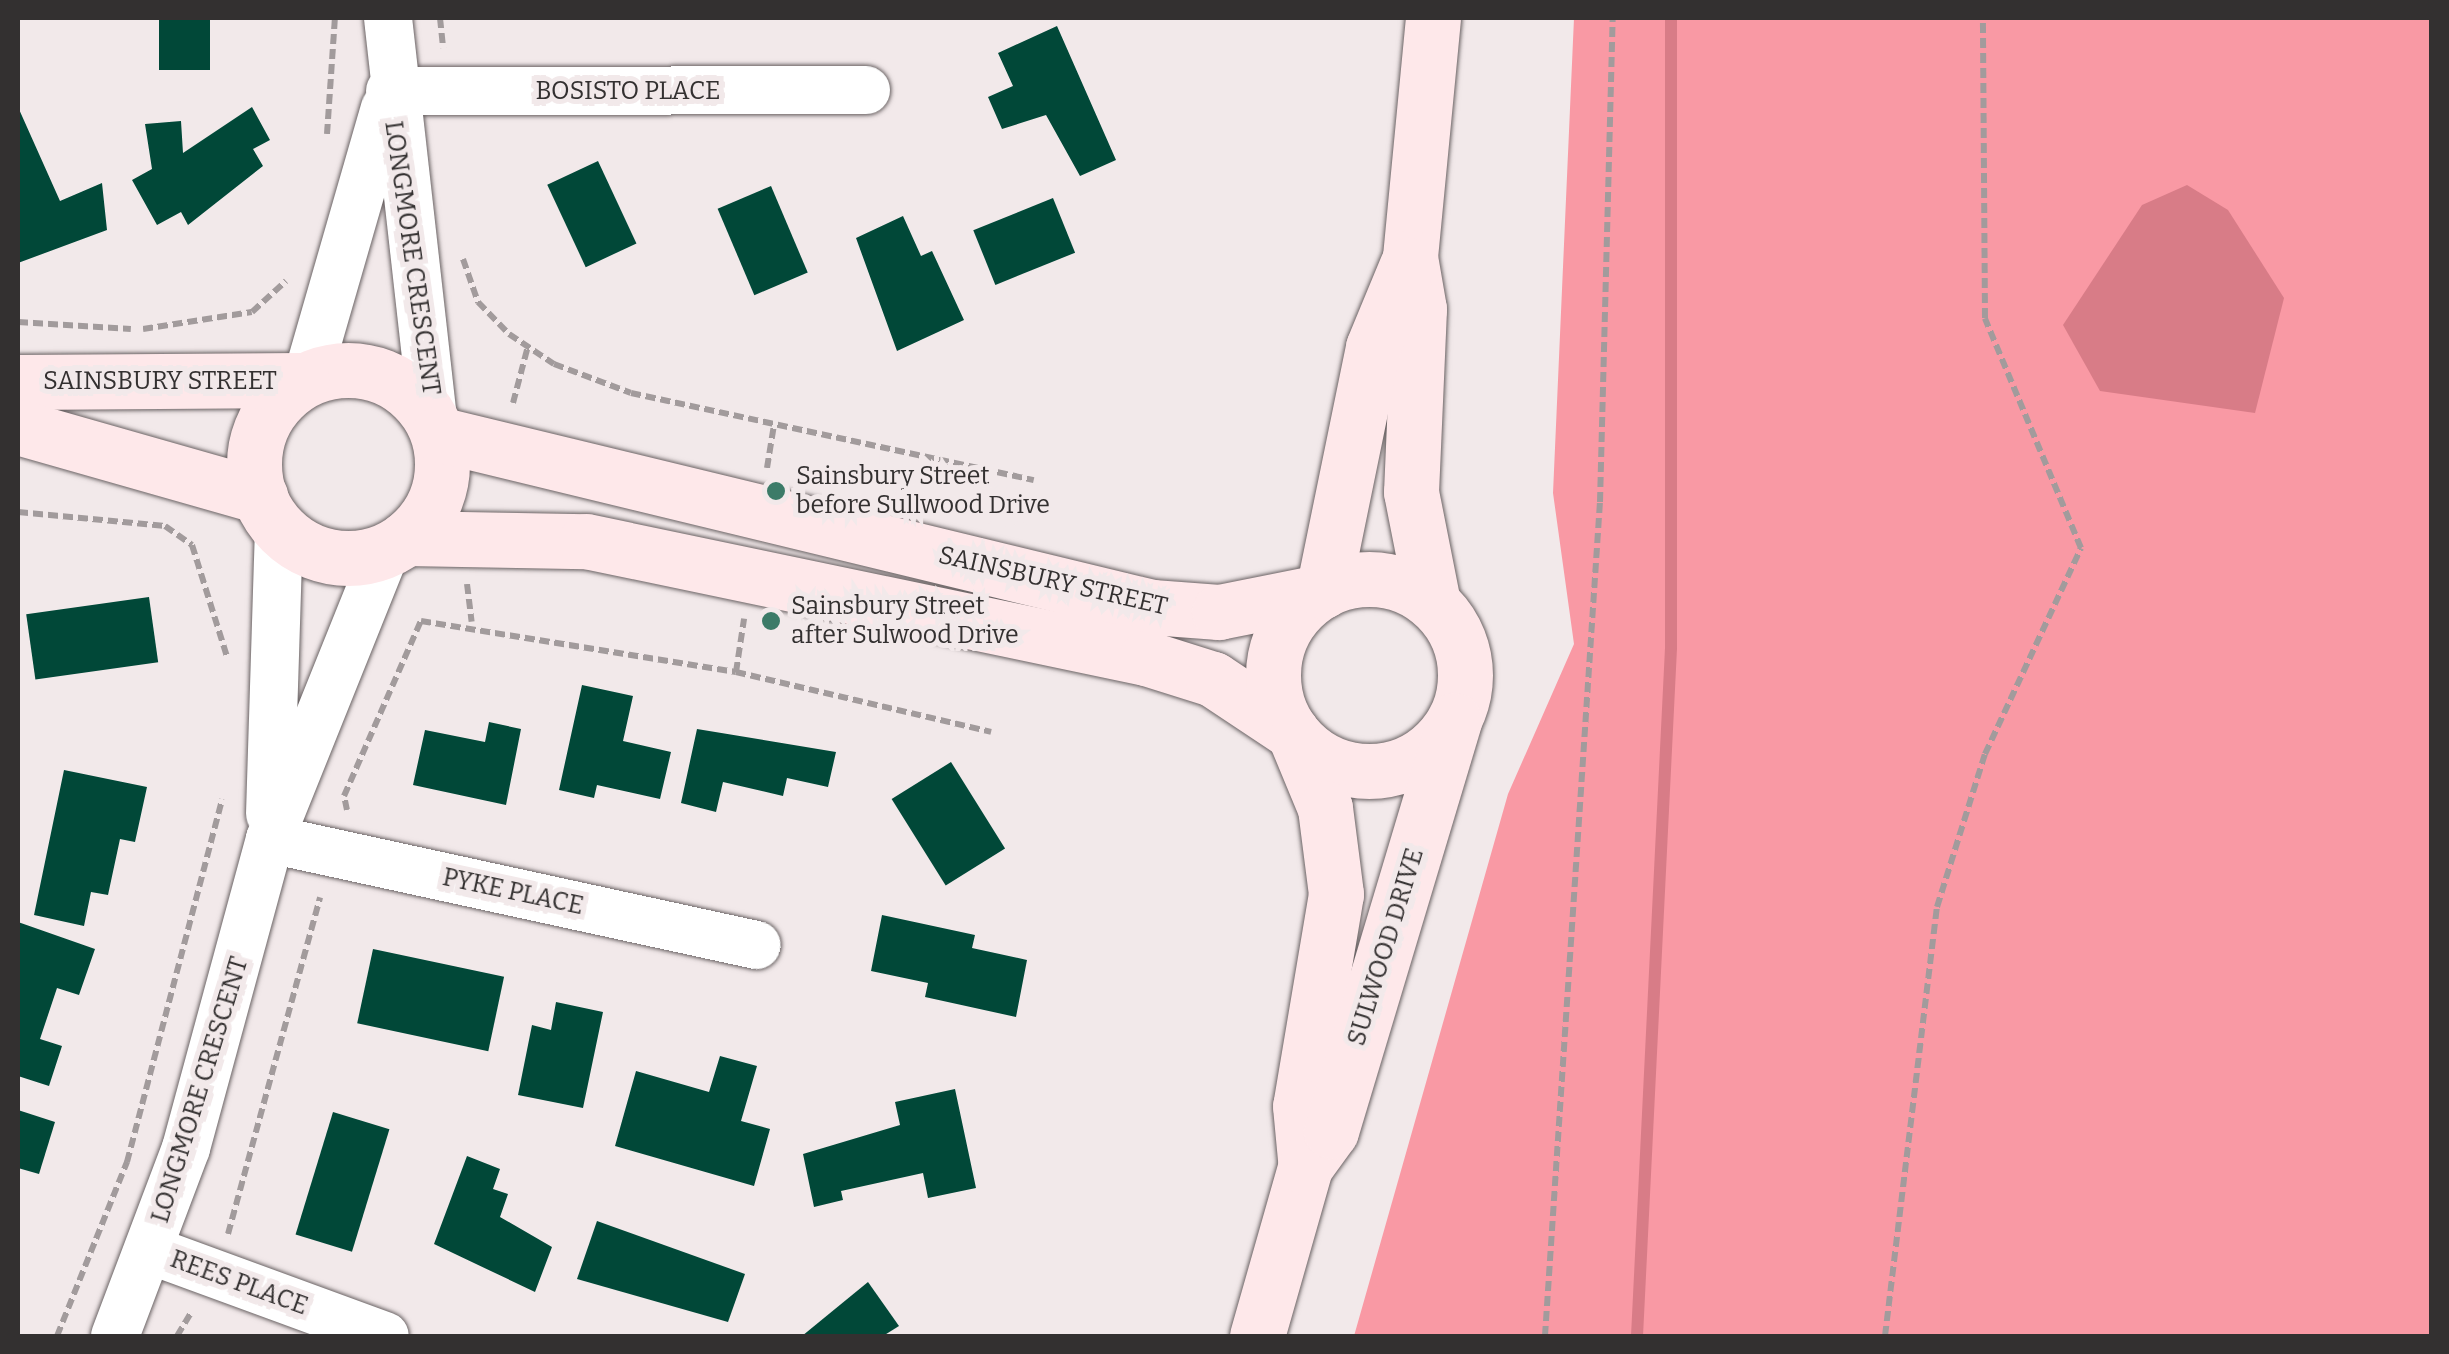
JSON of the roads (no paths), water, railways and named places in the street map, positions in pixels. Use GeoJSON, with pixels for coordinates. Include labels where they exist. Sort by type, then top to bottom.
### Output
{"type":"FeatureCollection","features":[{"type":"Feature","properties":{"kind":"street","name":"LONGMORE CRESCENT"},"geometry":{"type":"LineString","coordinates":[[388,18],[390,90],[436,430]]}},
{"type":"Feature","properties":{"kind":"street"},"geometry":{"type":"LineString","coordinates":[[396,544],[438,492],[436,430],[417,400],[366,370],[304,380],[265,418],[254,470],[269,512],[329,556],[396,544],[586,541],[1146,658],[1213,679],[1334,764],[1379,770],[1423,755],[1454,720],[1461,646],[1433,604],[1411,492],[1419,310],[1410,258],[1433,18]]}},
{"type":"Feature","properties":{"kind":"street","name":"LONGMORE CRESCENT"},"geometry":{"type":"LineString","coordinates":[[304,380],[390,90]]}},
{"type":"Feature","properties":{"kind":"street","name":"BOSISTO PLACE"},"geometry":{"type":"LineString","coordinates":[[390,90],[866,90]]}},
{"type":"Feature","properties":{"kind":"street"},"geometry":{"type":"LineString","coordinates":[[1293,735],[1274,690],[1278,644],[1321,592],[1373,348],[1410,258]]}},
{"type":"Feature","properties":{"kind":"street","name":"SAINSBURY STREET"},"geometry":{"type":"LineString","coordinates":[[18,382],[304,380]]}},
{"type":"Feature","properties":{"kind":"street","name":"SAINSBURY STREET"},"geometry":{"type":"LineString","coordinates":[[18,427],[269,512]]}},
{"type":"Feature","properties":{"kind":"street","name":"SAINSBURY STREET"},"geometry":{"type":"LineString","coordinates":[[436,430],[1152,607],[1218,612],[1321,592]]}},
{"type":"Feature","properties":{"kind":"street","name":"LONGMORE CRESCENT"},"geometry":{"type":"LineString","coordinates":[[269,512],[270,839]]}},
{"type":"Feature","properties":{"kind":"street","name":"LONGMORE CRESCENT"},"geometry":{"type":"LineString","coordinates":[[115,1336],[150,1250],[270,839],[396,544]]}},
{"type":"Feature","properties":{"kind":"street"},"geometry":{"type":"LineString","coordinates":[[1321,592],[1380,580],[1433,604]]}},
{"type":"Feature","properties":{"kind":"street","name":"SULWOOD DRIVE"},"geometry":{"type":"LineString","coordinates":[[1305,1167],[1331,1131],[1454,720]]}},
{"type":"Feature","properties":{"kind":"street","name":"SULWOOD DRIVE"},"geometry":{"type":"LineString","coordinates":[[1258,1336],[1305,1167],[1300,1106],[1336,894],[1325,808],[1293,735]]}},
{"type":"Feature","properties":{"kind":"street","name":"PYKE PLACE"},"geometry":{"type":"LineString","coordinates":[[270,839],[756,945]]}},
{"type":"Feature","properties":{"kind":"street","name":"REES PLACE"},"geometry":{"type":"LineString","coordinates":[[150,1250],[384,1336]]}},
{"type":"Feature","properties":{"kind":"waterway"},"geometry":{"type":"LineString","coordinates":[[1637,1336],[1671,648],[1671,18]]}},
{"type":"Feature","properties":{"kind":"place","name":"Sainsbury Street before Sullwood Drive"},"geometry":{"type":"Point","coordinates":[776,491]}},
{"type":"Feature","properties":{"kind":"place","name":"Sainsbury Street after Sulwood Drive"},"geometry":{"type":"Point","coordinates":[771,621]}}]}
